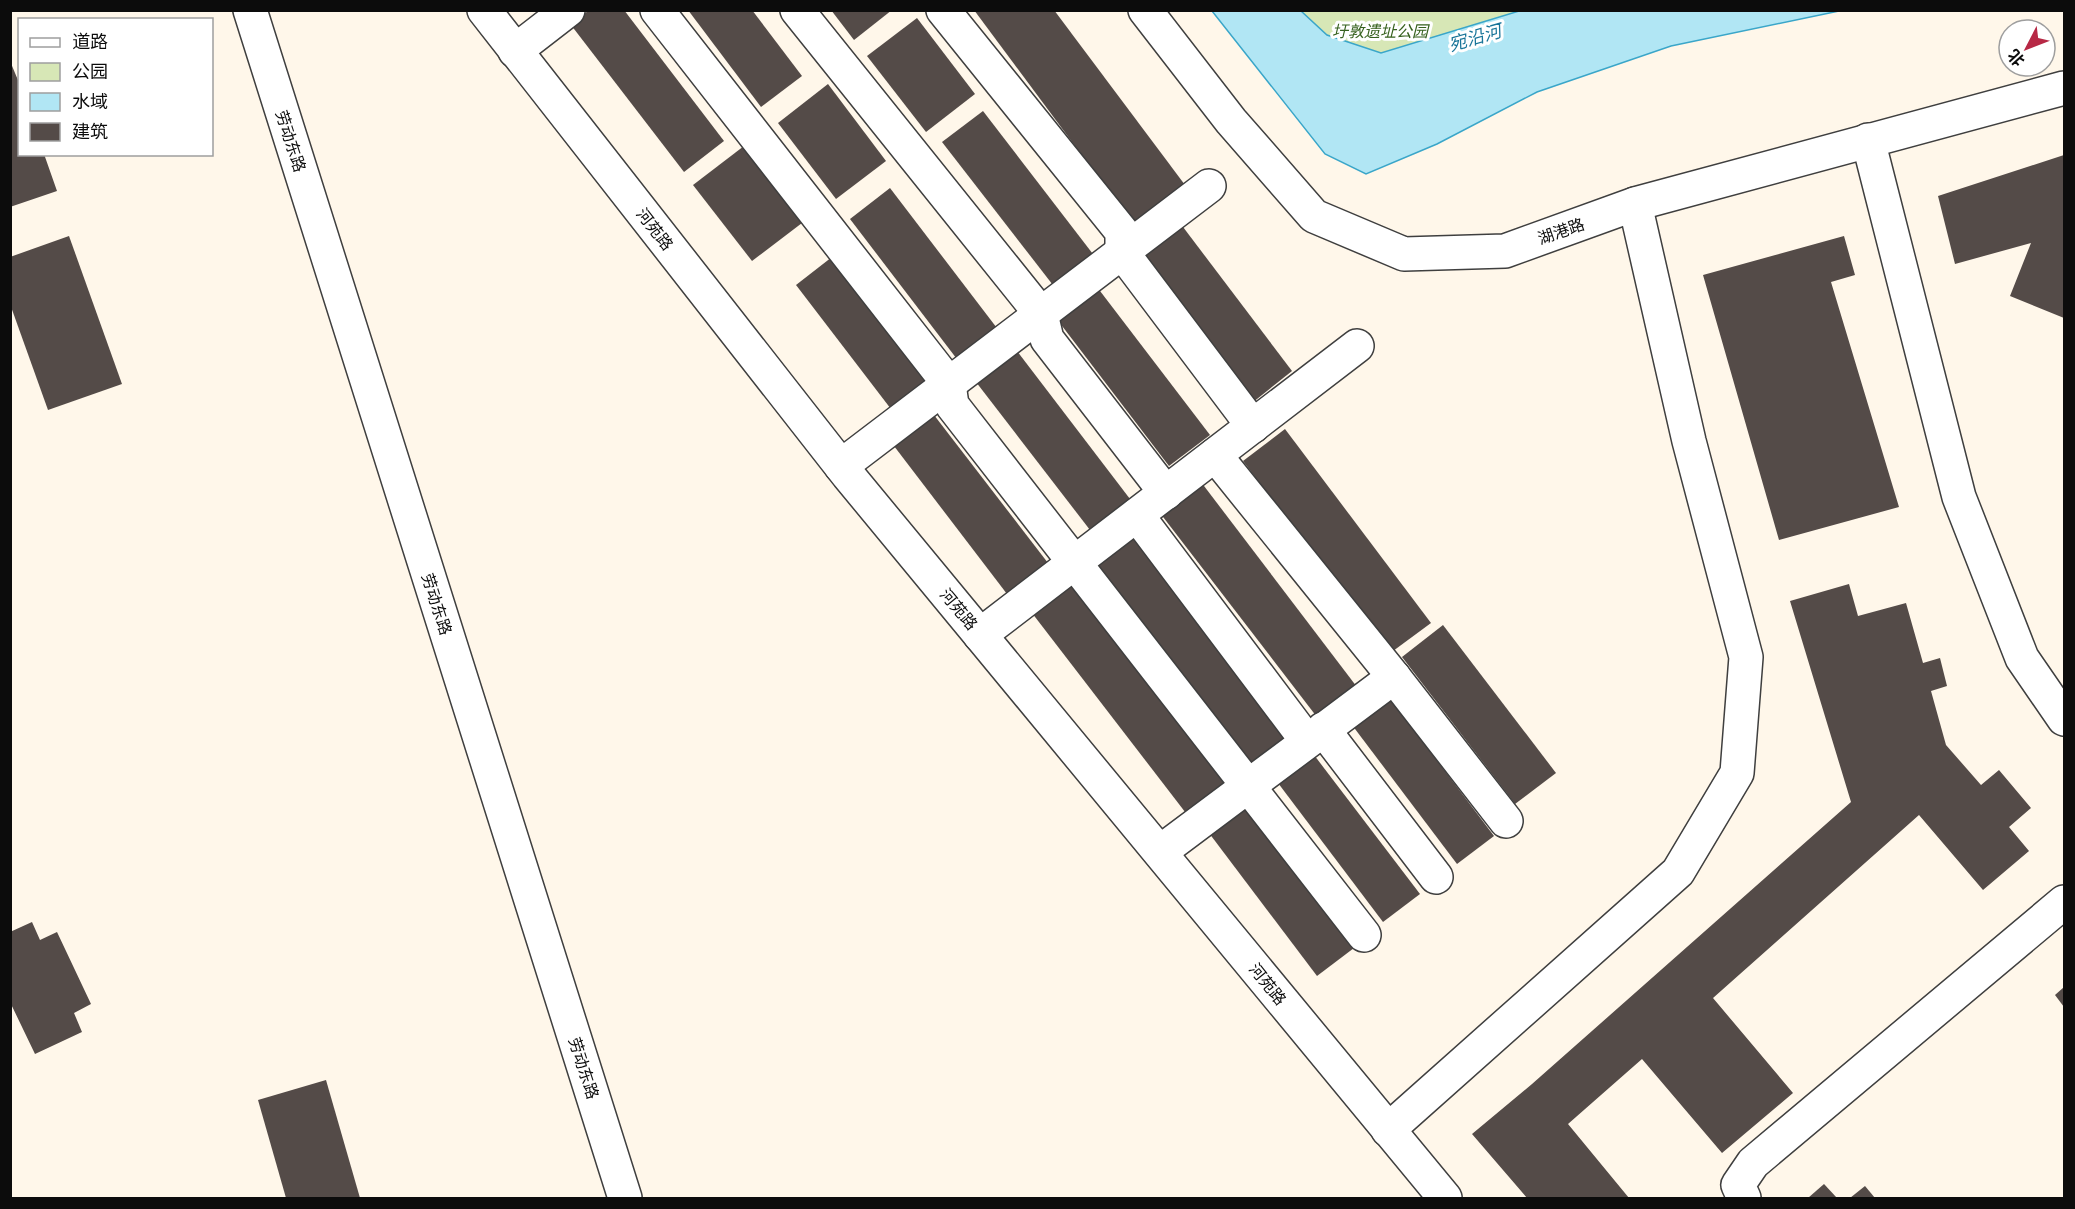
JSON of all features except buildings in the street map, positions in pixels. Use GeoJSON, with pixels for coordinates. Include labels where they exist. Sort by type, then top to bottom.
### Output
{"type":"FeatureCollection","features":[{"type":"Feature","properties":{"kind":"street","name":"劳动东路"},"geometry":{"type":"LineString","coordinates":[[250,10],[625,1198]]}},
{"type":"Feature","properties":{"kind":"street","name":"河苑路"},"geometry":{"type":"LineString","coordinates":[[484,10],[841,466],[1445,1198]]}},
{"type":"Feature","properties":{"kind":"street"},"geometry":{"type":"LineString","coordinates":[[515,51],[568,10]]}},
{"type":"Feature","properties":{"kind":"street"},"geometry":{"type":"LineString","coordinates":[[657,10],[949,384],[952,405],[1364,935]]}},
{"type":"Feature","properties":{"kind":"street"},"geometry":{"type":"LineString","coordinates":[[797,10],[1041,314],[1047,339],[1166,493]]}},
{"type":"Feature","properties":{"kind":"street"},"geometry":{"type":"LineString","coordinates":[[943,10],[1122,232],[1122,252],[1253,426]]}},
{"type":"Feature","properties":{"kind":"street","name":"湖港路"},"geometry":{"type":"LineString","coordinates":[[1145,10],[1232,121],[1314,216],[1404,254],[1504,250],[1635,204],[1868,140],[2060,93]]}},
{"type":"Feature","properties":{"kind":"street"},"geometry":{"type":"LineString","coordinates":[[1868,140],[1959,497],[2022,658],[2064,719]]}},
{"type":"Feature","properties":{"kind":"street"},"geometry":{"type":"LineString","coordinates":[[841,466],[1209,186]]}},
{"type":"Feature","properties":{"kind":"street"},"geometry":{"type":"LineString","coordinates":[[1388,1130],[1678,872],[1737,773],[1746,657],[1689,441],[1635,204]]}},
{"type":"Feature","properties":{"kind":"street"},"geometry":{"type":"LineString","coordinates":[[980,635],[1357,346]]}},
{"type":"Feature","properties":{"kind":"street"},"geometry":{"type":"LineString","coordinates":[[1215,455],[1506,821]]}},
{"type":"Feature","properties":{"kind":"street"},"geometry":{"type":"LineString","coordinates":[[1137,515],[1315,735],[1436,877]]}},
{"type":"Feature","properties":{"kind":"street"},"geometry":{"type":"LineString","coordinates":[[1160,852],[1394,678]]}},
{"type":"Feature","properties":{"kind":"street"},"geometry":{"type":"LineString","coordinates":[[1744,1198],[1738,1185],[1753,1163],[2064,902]]}},
{"type":"Feature","properties":{"kind":"green space","name":"圩敦遗址公园"},"geometry":{"type":"Polygon","coordinates":[[[1301,11],[1519,11],[1381,53],[1327,35],[1301,11]]]}},
{"type":"Feature","properties":{"kind":"water","name":"宛沿河"},"geometry":{"type":"Polygon","coordinates":[[[1212,11],[1301,11],[1327,35],[1381,53],[1519,11],[1839,11],[1671,46],[1537,92],[1437,144],[1366,174],[1325,154],[1212,11]]]}}]}
